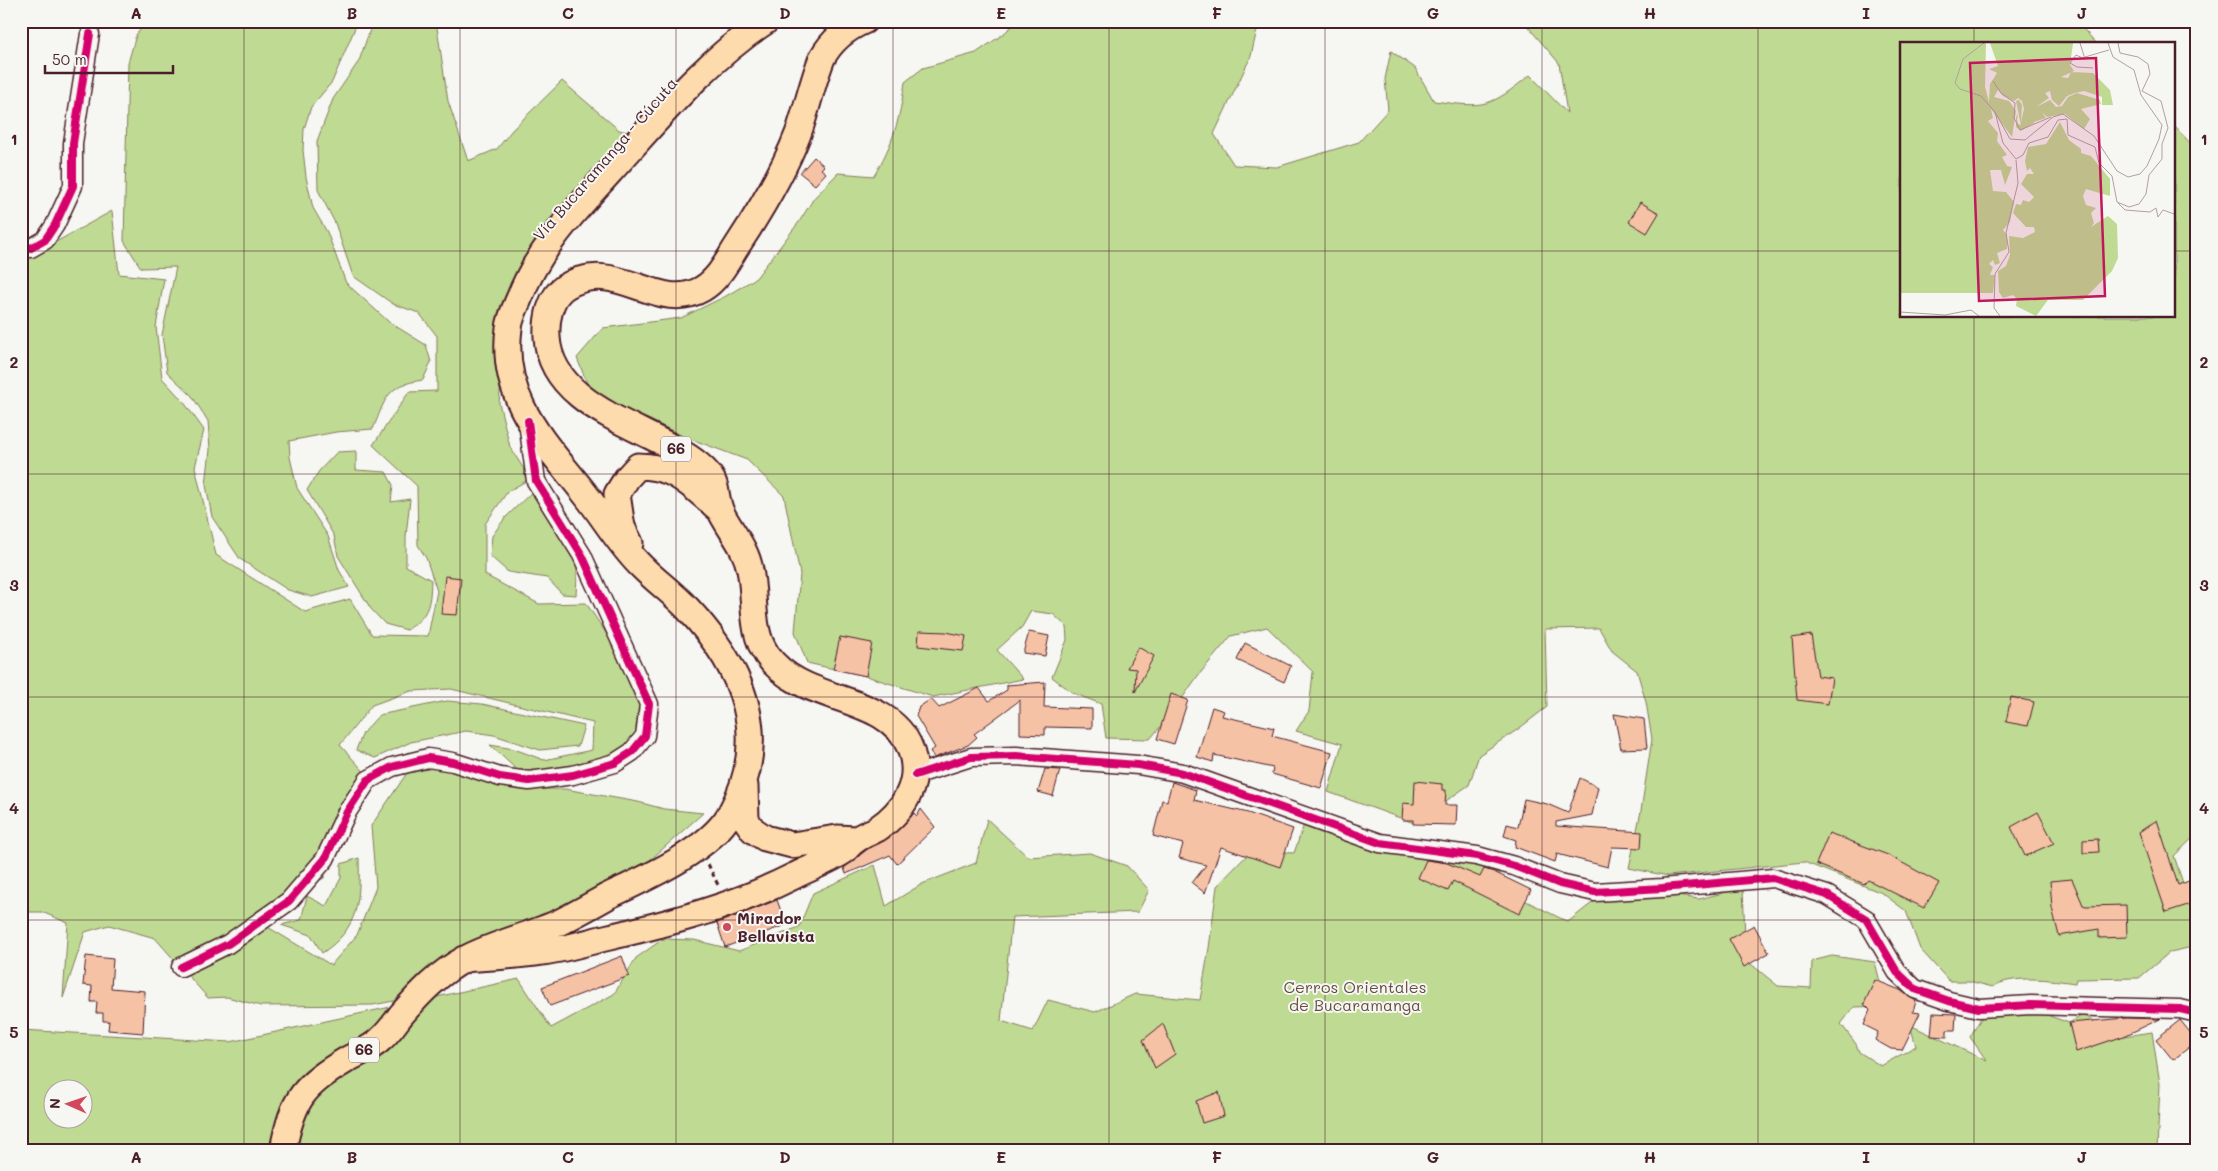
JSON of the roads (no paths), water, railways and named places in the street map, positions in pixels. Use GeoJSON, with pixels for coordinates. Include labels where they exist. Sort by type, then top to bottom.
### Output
{"type":"FeatureCollection","features":[{"type":"Feature","properties":{"kind":"highway","name":"Vía Bucaramanga - Cúcuta"},"geometry":{"type":"LineString","coordinates":[[464,959],[508,940],[558,923],[652,876],[719,829],[729,815],[745,784],[751,751],[749,718],[742,688],[729,660],[686,607],[638,564],[528,422],[510,375],[509,325],[523,289],[540,254],[562,224],[687,86],[724,50],[766,21]]}},
{"type":"Feature","properties":{"kind":"highway","name":"66"},"geometry":{"type":"LineString","coordinates":[[283,1150],[287,1130],[298,1098],[314,1081],[380,1042],[428,983],[464,959],[542,952],[637,931],[706,912],[758,894],[842,852],[856,839],[877,829],[897,813],[907,799],[915,775],[915,764],[909,744],[897,729],[881,715],[863,706],[831,697],[804,685],[777,667],[765,653],[758,634],[750,570],[742,544],[720,510],[718,493],[713,478],[698,464],[672,446],[612,417],[579,395],[560,373],[547,338],[550,308],[558,292],[576,280],[588,276],[624,281],[663,295],[684,296],[702,289],[712,281],[746,233],[790,152],[816,73],[830,45],[843,32],[864,21]]}},
{"type":"Feature","properties":{"kind":"highway"},"geometry":{"type":"LineString","coordinates":[[638,564],[622,527],[617,494],[627,478],[638,466],[653,466],[668,470],[687,480],[720,510]]}},
{"type":"Feature","properties":{"kind":"highway"},"geometry":{"type":"LineString","coordinates":[[745,784],[746,820],[753,830],[765,838],[792,845],[837,838],[856,839]]}},
{"type":"Feature","properties":{"kind":"street"},"geometry":{"type":"LineString","coordinates":[[21,247],[31,248],[45,240],[55,225],[73,186],[74,143],[90,34]]}},
{"type":"Feature","properties":{"kind":"street"},"geometry":{"type":"LineString","coordinates":[[181,967],[228,944],[289,900],[325,859],[348,812],[368,780],[392,767],[428,758],[453,762],[500,777],[529,781],[573,775],[615,763],[632,752],[646,736],[650,704],[582,555],[536,481],[528,422]]}},
{"type":"Feature","properties":{"kind":"street"},"geometry":{"type":"LineString","coordinates":[[915,775],[971,757],[1016,756],[1138,765],[1183,773],[1380,843],[1477,856],[1514,866],[1560,884],[1595,892],[1773,878],[1828,895],[1866,919],[1897,972],[1915,989],[1949,1001],[1979,1008],[2031,1006],[2100,1007],[2180,1009],[2197,1013]]}},
{"type":"Feature","properties":{"kind":"place","name":"Mirador Bellavista"},"geometry":{"type":"Point","coordinates":[727,927]}},
{"type":"Feature","properties":{"kind":"park label","name":"Cerros Orientales de Bucaramanga"},"geometry":{"type":"Point","coordinates":[1355,996]}}]}
